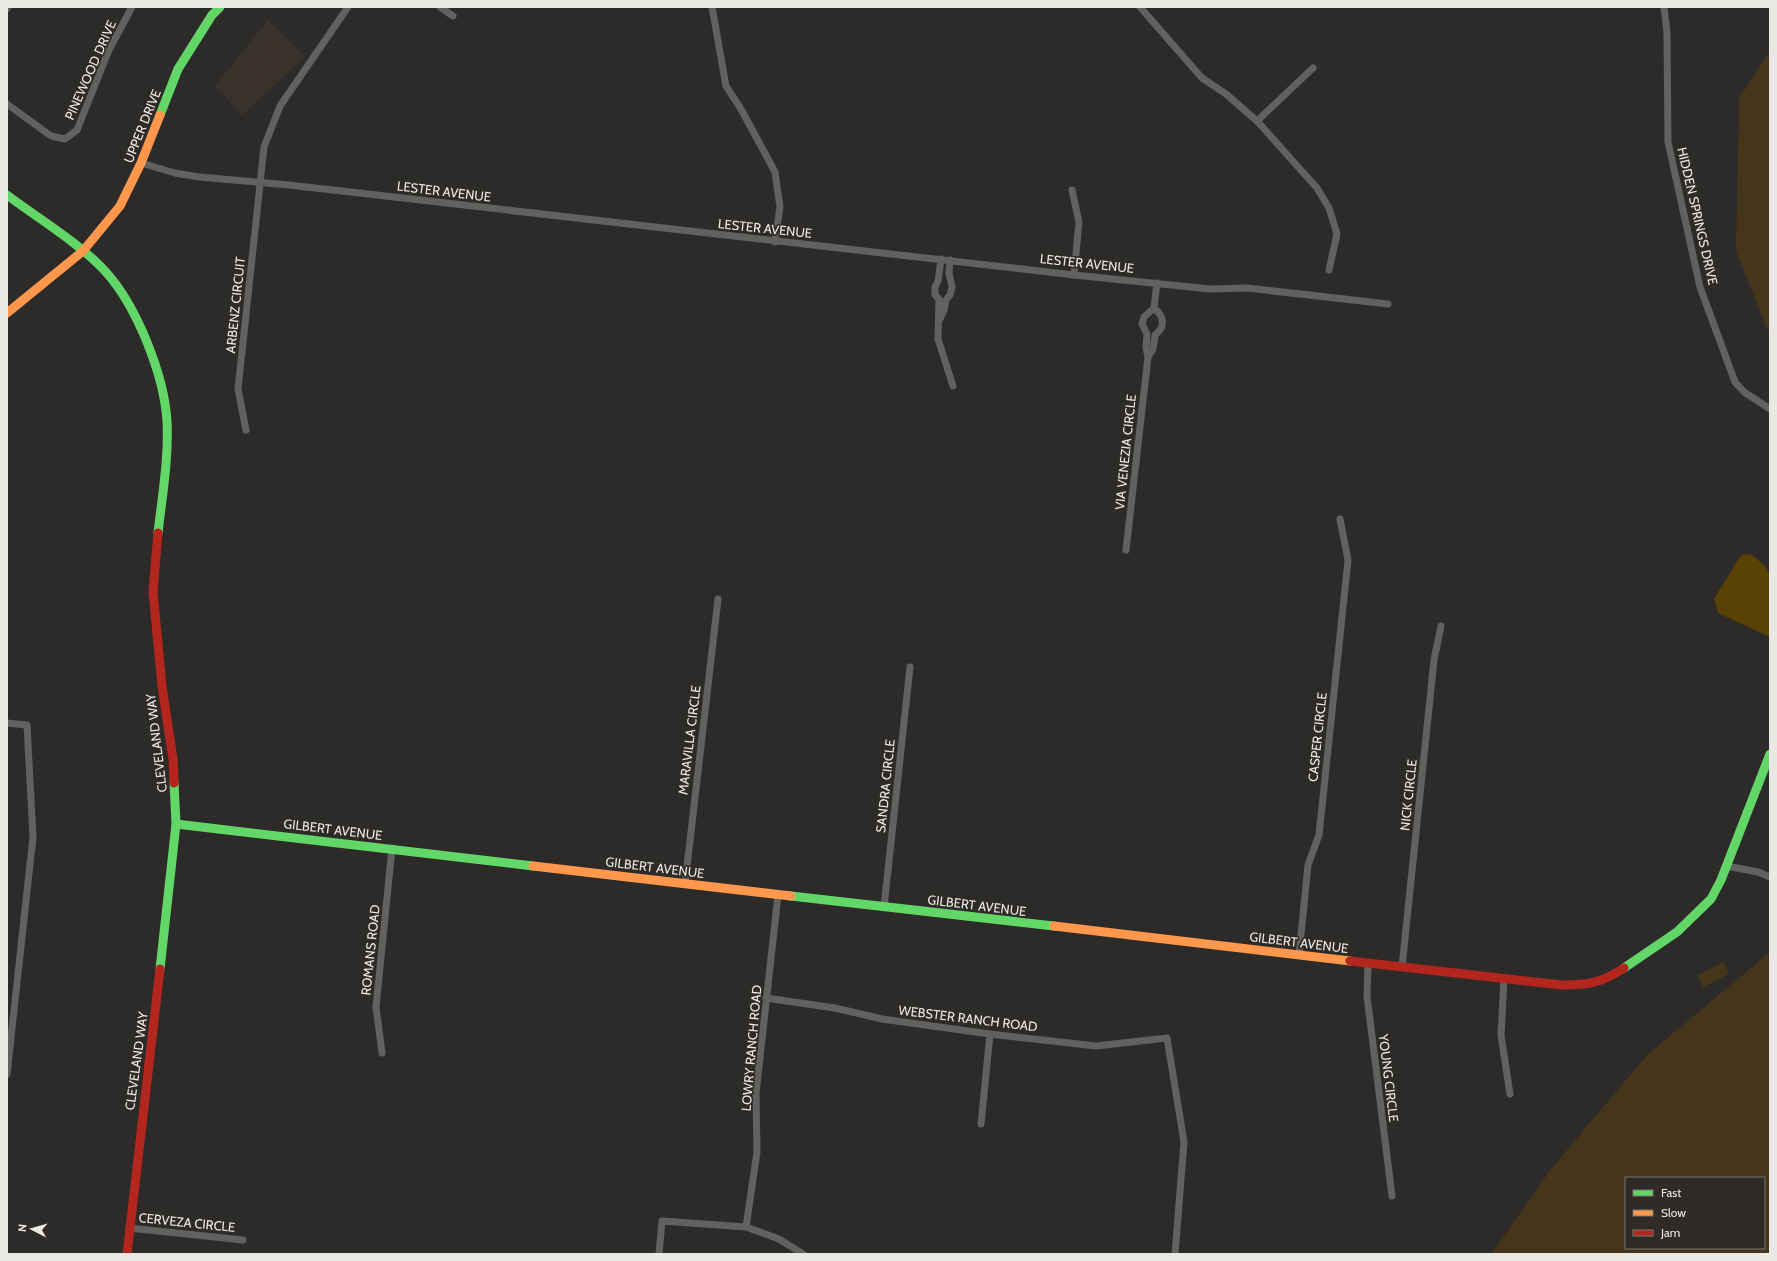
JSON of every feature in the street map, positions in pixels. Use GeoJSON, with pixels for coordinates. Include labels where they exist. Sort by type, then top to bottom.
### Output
{"type":"FeatureCollection","features":[{"type":"Feature","properties":{"kind":"street","name":"PINEWOOD DRIVE"},"geometry":{"type":"LineString","coordinates":[[7,104],[51,136],[65,139],[77,130],[109,50],[132,7]]}},
{"type":"Feature","properties":{"kind":"street","name":"UPPER DRIVE"},"geometry":{"type":"LineString","coordinates":[[7,313],[83,251],[120,206],[141,163],[178,69],[212,15],[220,7]]}},
{"type":"Feature","properties":{"kind":"street","name":"ARBENZ CIRCUIT"},"geometry":{"type":"LineString","coordinates":[[246,430],[238,389],[264,147],[280,106],[348,7]]}},
{"type":"Feature","properties":{"kind":"street"},"geometry":{"type":"LineString","coordinates":[[440,7],[452,16]]}},
{"type":"Feature","properties":{"kind":"street"},"geometry":{"type":"LineString","coordinates":[[712,7],[726,86],[741,109],[775,172],[780,207],[775,242]]}},
{"type":"Feature","properties":{"kind":"street","name":"HIDDEN SPRINGS DRIVE"},"geometry":{"type":"LineString","coordinates":[[1664,7],[1667,33],[1668,142],[1700,286],[1735,382],[1744,392],[1770,408]]}},
{"type":"Feature","properties":{"kind":"street"},"geometry":{"type":"LineString","coordinates":[[1142,8],[1202,78],[1226,94],[1257,121],[1317,188],[1329,208],[1337,234],[1330,270]]}},
{"type":"Feature","properties":{"kind":"street"},"geometry":{"type":"LineString","coordinates":[[1257,121],[1313,68]]}},
{"type":"Feature","properties":{"kind":"street","name":"LESTER AVENUE"},"geometry":{"type":"LineString","coordinates":[[141,163],[175,173],[775,242],[950,260],[1074,275],[1157,282],[1210,289],[1247,288],[1388,304]]}},
{"type":"Feature","properties":{"kind":"street"},"geometry":{"type":"LineString","coordinates":[[1072,190],[1079,222],[1074,275]]}},
{"type":"Feature","properties":{"kind":"street","name":"CLEVELAND WAY"},"geometry":{"type":"LineString","coordinates":[[7,195],[83,251],[106,272],[138,319],[161,387],[167,421],[166,456],[154,566],[153,592],[162,686],[173,759],[176,824],[153,1039],[142,1118],[127,1254]]}},
{"type":"Feature","properties":{"kind":"street"},"geometry":{"type":"LineString","coordinates":[[940,259],[938,280],[935,287],[940,319],[938,339],[953,386]]}},
{"type":"Feature","properties":{"kind":"street"},"geometry":{"type":"LineString","coordinates":[[940,319],[952,287],[948,273],[950,260]]}},
{"type":"Feature","properties":{"kind":"street"},"geometry":{"type":"LineString","coordinates":[[1154,308],[1157,282]]}},
{"type":"Feature","properties":{"kind":"street","name":"VIA VENEZIA CIRCLE"},"geometry":{"type":"LineString","coordinates":[[1126,550],[1148,357],[1146,348],[1147,334],[1142,324],[1144,317],[1154,308],[1162,317],[1163,324],[1161,331],[1155,335],[1153,349],[1148,357]]}},
{"type":"Feature","properties":{"kind":"street","name":"CASPER CIRCLE"},"geometry":{"type":"LineString","coordinates":[[1299,955],[1308,865],[1319,835],[1348,560],[1340,519]]}},
{"type":"Feature","properties":{"kind":"street","name":"MARAVILLA CIRCLE"},"geometry":{"type":"LineString","coordinates":[[685,884],[718,599]]}},
{"type":"Feature","properties":{"kind":"street","name":"NICK CIRCLE"},"geometry":{"type":"LineString","coordinates":[[1402,967],[1434,660],[1441,626]]}},
{"type":"Feature","properties":{"kind":"street","name":"SANDRA CIRCLE"},"geometry":{"type":"LineString","coordinates":[[884,907],[910,667]]}},
{"type":"Feature","properties":{"kind":"street"},"geometry":{"type":"LineString","coordinates":[[7,723],[27,725],[32,837],[7,1074]]}},
{"type":"Feature","properties":{"kind":"street"},"geometry":{"type":"LineString","coordinates":[[1770,754],[1726,866],[1758,872],[1770,877]]}},
{"type":"Feature","properties":{"kind":"street","name":"GILBERT AVENUE"},"geometry":{"type":"LineString","coordinates":[[176,824],[1562,985],[1585,985],[1607,979],[1677,932],[1711,899],[1726,866]]}},
{"type":"Feature","properties":{"kind":"street","name":"ROMANS ROAD"},"geometry":{"type":"LineString","coordinates":[[382,1053],[376,1007],[392,848]]}},
{"type":"Feature","properties":{"kind":"street","name":"LOWRY RANCH ROAD"},"geometry":{"type":"LineString","coordinates":[[746,1227],[757,1152],[756,1093],[778,895]]}},
{"type":"Feature","properties":{"kind":"street","name":"YOUNG CIRCLE"},"geometry":{"type":"LineString","coordinates":[[1368,963],[1367,996],[1392,1196]]}},
{"type":"Feature","properties":{"kind":"street"},"geometry":{"type":"LineString","coordinates":[[1504,979],[1501,1035],[1510,1094]]}},
{"type":"Feature","properties":{"kind":"street","name":"WEBSTER RANCH ROAD"},"geometry":{"type":"LineString","coordinates":[[766,998],[835,1008],[882,1019],[990,1034],[1096,1046],[1167,1038],[1184,1142],[1175,1254]]}},
{"type":"Feature","properties":{"kind":"street"},"geometry":{"type":"LineString","coordinates":[[982,1124],[990,1034]]}},
{"type":"Feature","properties":{"kind":"street"},"geometry":{"type":"LineString","coordinates":[[659,1254],[662,1221],[746,1227],[779,1239],[803,1254]]}},
{"type":"Feature","properties":{"kind":"street","name":"CERVEZA CIRCLE"},"geometry":{"type":"LineString","coordinates":[[130,1228],[242,1240]]}},
{"type":"Feature","properties":{"kind":"shaded area"},"geometry":{"type":"Polygon","coordinates":[[[268,20],[305,57],[242,115],[215,86],[268,20]]]}},
{"type":"Feature","properties":{"kind":"shaded area"},"geometry":{"type":"Polygon","coordinates":[[[1770,50],[1770,336],[1736,251],[1739,99],[1770,50]]]}},
{"type":"Feature","properties":{"kind":"shaded area"},"geometry":{"type":"Polygon","coordinates":[[[1751,554],[1766,567],[1770,575],[1770,637],[1718,613],[1714,599],[1741,555],[1751,554]]]}},
{"type":"Feature","properties":{"kind":"shaded area"},"geometry":{"type":"Polygon","coordinates":[[[1770,952],[1770,1254],[1491,1254],[1551,1169],[1647,1055],[1770,952]]]}},
{"type":"Feature","properties":{"kind":"shaded area"},"geometry":{"type":"Polygon","coordinates":[[[1723,962],[1729,974],[1703,987],[1697,975],[1723,962]]]}},
{"type":"Feature","properties":{"kind":"traffic: fast"},"geometry":{"type":"LineString","coordinates":[[160,115],[178,69],[212,15],[220,7]]}},
{"type":"Feature","properties":{"kind":"traffic: fast"},"geometry":{"type":"LineString","coordinates":[[7,195],[83,250],[105,271],[128,303],[147,342],[161,383],[167,421],[166,463],[158,533]]}},
{"type":"Feature","properties":{"kind":"traffic: fast"},"geometry":{"type":"LineString","coordinates":[[1624,968],[1677,932],[1711,899],[1721,880],[1770,754]]}},
{"type":"Feature","properties":{"kind":"traffic: fast"},"geometry":{"type":"LineString","coordinates":[[160,969],[176,824],[174,783]]}},
{"type":"Feature","properties":{"kind":"traffic: fast"},"geometry":{"type":"LineString","coordinates":[[176,824],[533,866]]}},
{"type":"Feature","properties":{"kind":"traffic: fast"},"geometry":{"type":"LineString","coordinates":[[791,896],[1054,926]]}},
{"type":"Feature","properties":{"kind":"traffic: slow"},"geometry":{"type":"LineString","coordinates":[[7,313],[83,251],[120,206],[141,163],[160,115]]}},
{"type":"Feature","properties":{"kind":"traffic: slow"},"geometry":{"type":"LineString","coordinates":[[533,866],[791,896]]}},
{"type":"Feature","properties":{"kind":"traffic: slow"},"geometry":{"type":"LineString","coordinates":[[1054,926],[1350,961]]}},
{"type":"Feature","properties":{"kind":"traffic: jam"},"geometry":{"type":"LineString","coordinates":[[158,533],[153,592],[162,686],[173,759],[174,783]]}},
{"type":"Feature","properties":{"kind":"traffic: jam"},"geometry":{"type":"LineString","coordinates":[[1350,961],[1562,985],[1587,984],[1608,977],[1624,968]]}},
{"type":"Feature","properties":{"kind":"traffic: jam"},"geometry":{"type":"LineString","coordinates":[[127,1254],[160,969]]}}]}
